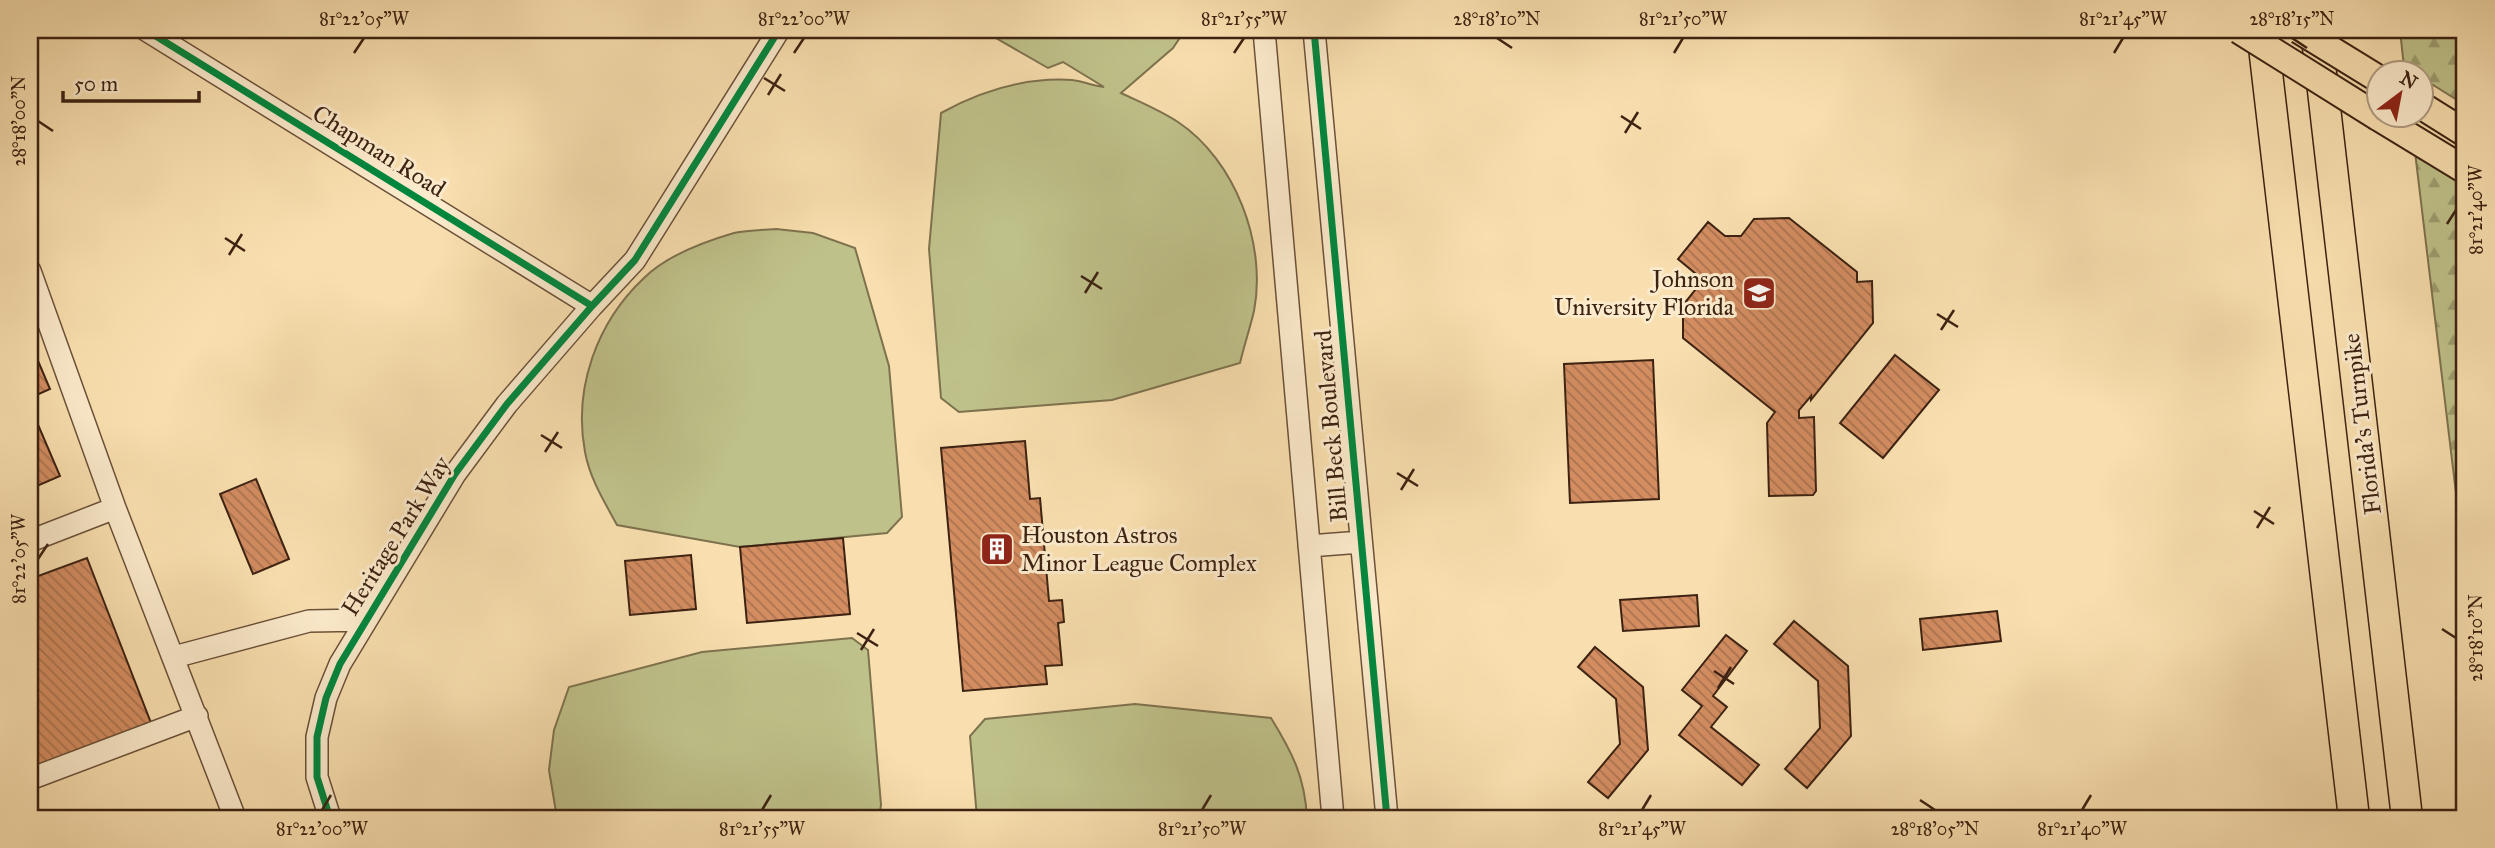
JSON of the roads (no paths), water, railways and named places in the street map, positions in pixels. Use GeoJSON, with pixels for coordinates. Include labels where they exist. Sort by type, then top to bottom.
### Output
{"type":"FeatureCollection","features":[{"type":"Feature","properties":{"kind":"highway"},"geometry":{"type":"LineString","coordinates":[[2262,30],[2354,818]]}},
{"type":"Feature","properties":{"kind":"highway","name":"Florida's Turnpike"},"geometry":{"type":"LineString","coordinates":[[2316,30],[2407,818]]}},
{"type":"Feature","properties":{"kind":"main road"},"geometry":{"type":"LineString","coordinates":[[2239,30],[2465,170]]}},
{"type":"Feature","properties":{"kind":"main road"},"geometry":{"type":"LineString","coordinates":[[2299,30],[2366,72]]}},
{"type":"Feature","properties":{"kind":"main road"},"geometry":{"type":"LineString","coordinates":[[2436,115],[2465,133]]}},
{"type":"Feature","properties":{"kind":"street","name":"Chapman Road"},"geometry":{"type":"LineString","coordinates":[[146,30],[592,306]]}},
{"type":"Feature","properties":{"kind":"street","name":"Heritage Park Way"},"geometry":{"type":"LineString","coordinates":[[330,818],[317,777],[317,737],[326,698],[340,664],[455,474],[507,404],[635,260],[779,30]]}},
{"type":"Feature","properties":{"kind":"street","name":"Bill Beck Boulevard"},"geometry":{"type":"LineString","coordinates":[[1264,30],[1333,818]]}},
{"type":"Feature","properties":{"kind":"street","name":"Bill Beck Boulevard"},"geometry":{"type":"LineString","coordinates":[[1314,30],[1387,818]]}},
{"type":"Feature","properties":{"kind":"street"},"geometry":{"type":"LineString","coordinates":[[30,271],[115,508],[236,818]]}},
{"type":"Feature","properties":{"kind":"street"},"geometry":{"type":"LineString","coordinates":[[30,541],[115,508]]}},
{"type":"Feature","properties":{"kind":"street"},"geometry":{"type":"LineString","coordinates":[[1309,545],[1361,542]]}},
{"type":"Feature","properties":{"kind":"street"},"geometry":{"type":"LineString","coordinates":[[174,657],[309,621],[366,620]]}},
{"type":"Feature","properties":{"kind":"street"},"geometry":{"type":"LineString","coordinates":[[30,779],[197,716]]}},
{"type":"Feature","properties":{"kind":"place","name":"Johnson University Florida"},"geometry":{"type":"Point","coordinates":[1759,293]}},
{"type":"Feature","properties":{"kind":"place","name":"Houston Astros Minor League Complex"},"geometry":{"type":"Point","coordinates":[997,549]}}]}
